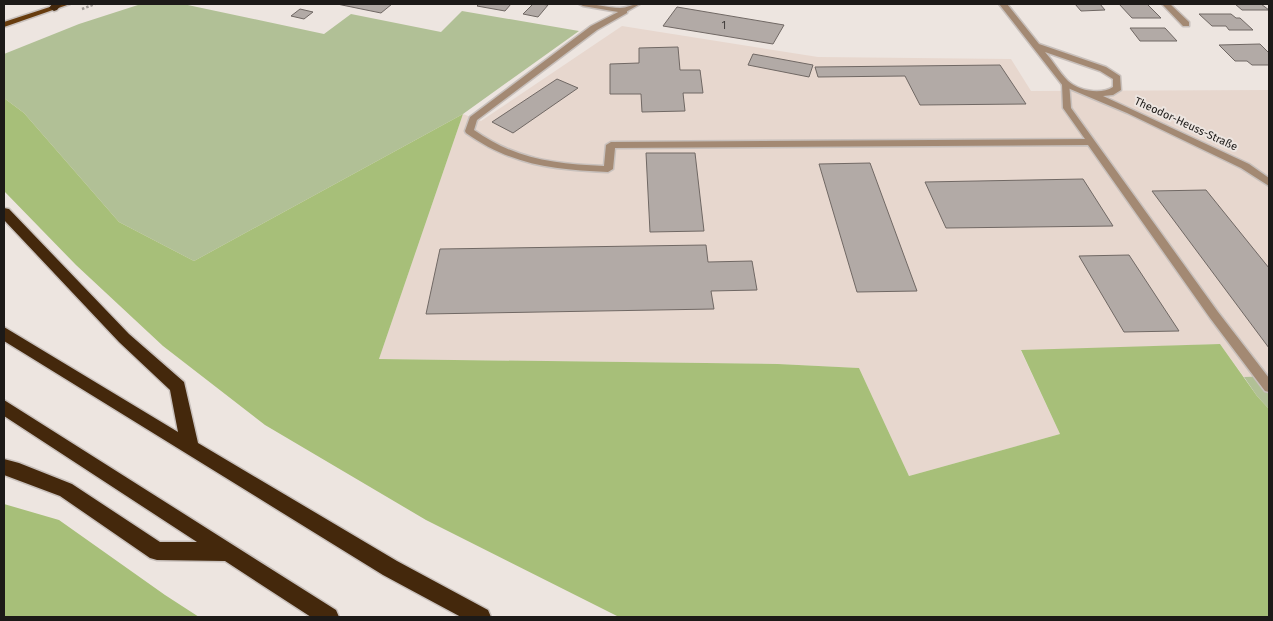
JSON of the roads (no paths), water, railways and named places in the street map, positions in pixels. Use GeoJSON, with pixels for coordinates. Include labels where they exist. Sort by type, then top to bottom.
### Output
{"type":"FeatureCollection","features":[{"type":"Feature","properties":{"kind":"highway"},"geometry":{"type":"LineString","coordinates":[[4,212],[124,338],[178,387],[190,448]]}},
{"type":"Feature","properties":{"kind":"highway"},"geometry":{"type":"LineString","coordinates":[[4,333],[190,448],[390,568],[481,617]]}},
{"type":"Feature","properties":{"kind":"highway"},"geometry":{"type":"LineString","coordinates":[[4,407],[225,552],[329,617]]}},
{"type":"Feature","properties":{"kind":"highway"},"geometry":{"type":"LineString","coordinates":[[4,467],[66,490],[157,551],[225,552]]}},
{"type":"Feature","properties":{"kind":"main road"},"geometry":{"type":"LineString","coordinates":[[4,25],[66,4]]}},
{"type":"Feature","properties":{"kind":"street"},"geometry":{"type":"LineString","coordinates":[[583,4],[624,11],[636,4]]}},
{"type":"Feature","properties":{"kind":"street","name":"Theodor-Heuss-Straße"},"geometry":{"type":"LineString","coordinates":[[1003,4],[1066,84],[1245,166],[1269,182]]}},
{"type":"Feature","properties":{"kind":"street"},"geometry":{"type":"LineString","coordinates":[[1166,4],[1186,24]]}},
{"type":"Feature","properties":{"kind":"street","name":"Theodor-Heuss-Straße"},"geometry":{"type":"LineString","coordinates":[[1034,45],[1103,69],[1116,78],[1118,88],[1110,94],[1090,94]]}},
{"type":"Feature","properties":{"kind":"lane"},"geometry":{"type":"LineString","coordinates":[[624,11],[594,28],[473,119],[469,131],[484,143],[537,164],[608,169],[611,144],[1091,142]]}},
{"type":"Feature","properties":{"kind":"lane"},"geometry":{"type":"LineString","coordinates":[[1066,84],[1067,108],[1214,315],[1269,387]]}}]}
